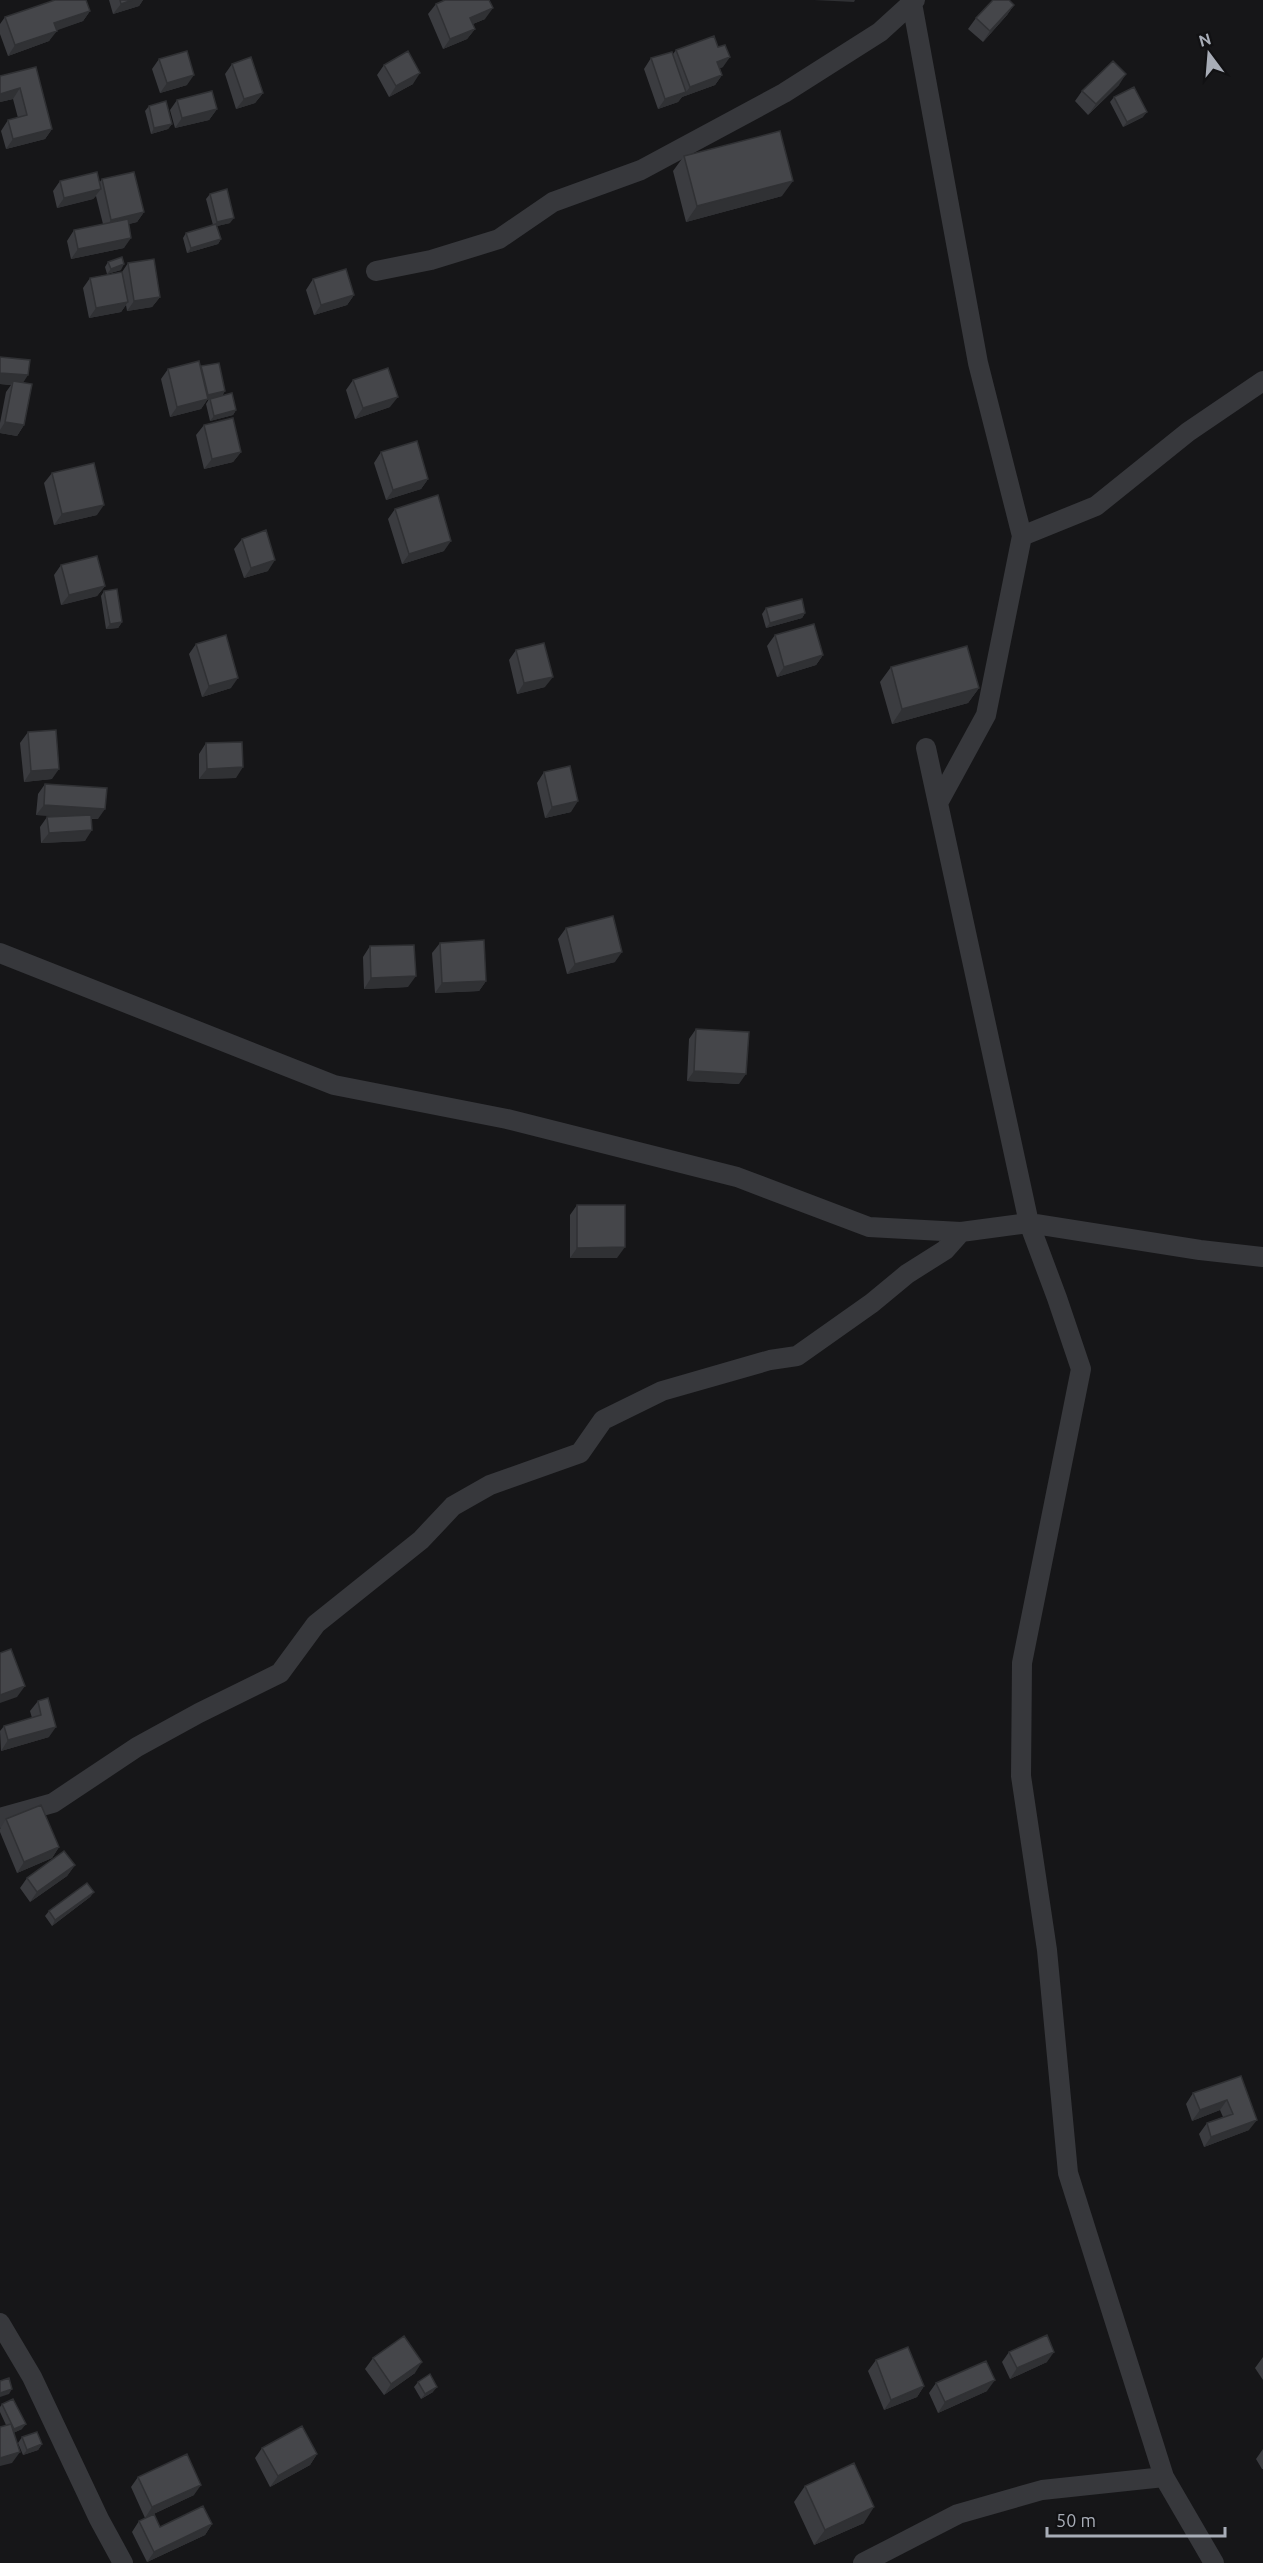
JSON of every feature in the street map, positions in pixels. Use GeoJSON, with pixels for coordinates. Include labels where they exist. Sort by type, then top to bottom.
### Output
{"type":"FeatureCollection","features":[{"type":"Feature","properties":{"kind":"street"},"geometry":{"type":"LineString","coordinates":[[376,271],[431,260],[499,239],[554,202],[641,170],[784,93],[880,32],[914,2]]}},
{"type":"Feature","properties":{"kind":"street"},"geometry":{"type":"LineString","coordinates":[[914,2],[978,363],[1022,536],[986,715],[938,803]]}},
{"type":"Feature","properties":{"kind":"street"},"geometry":{"type":"LineString","coordinates":[[1022,536],[1096,506],[1188,432],[1263,381]]}},
{"type":"Feature","properties":{"kind":"street"},"geometry":{"type":"LineString","coordinates":[[926,748],[1029,1223],[1081,1369],[1022,1663],[1021,1776],[1047,1950],[1068,2173],[1164,2477],[1214,2563]]}},
{"type":"Feature","properties":{"kind":"street"},"geometry":{"type":"LineString","coordinates":[[0,953],[334,1085],[507,1119],[737,1177],[870,1227],[962,1232],[1029,1223],[1200,1250],[1263,1257]]}},
{"type":"Feature","properties":{"kind":"street"},"geometry":{"type":"LineString","coordinates":[[0,1818],[53,1803],[137,1747],[280,1673],[316,1624],[421,1540],[453,1506],[490,1485],[580,1453],[603,1420],[662,1391],[770,1360],[797,1356],[872,1303],[907,1274],[945,1250],[962,1232]]}},
{"type":"Feature","properties":{"kind":"street"},"geometry":{"type":"LineString","coordinates":[[0,2323],[32,2377],[99,2519],[123,2563]]}},
{"type":"Feature","properties":{"kind":"street"},"geometry":{"type":"LineString","coordinates":[[862,2563],[958,2514],[1042,2490],[1164,2477]]}},
{"type":"Feature","properties":{"kind":"building"},"geometry":{"type":"Polygon","coordinates":[[[55,0],[86,0],[90,11],[54,23],[57,31],[15,45],[5,17],[55,0]]]}},
{"type":"Feature","properties":{"kind":"building"},"geometry":{"type":"Polygon","coordinates":[[[120,0],[132,0],[121,4],[120,0]]]}},
{"type":"Feature","properties":{"kind":"building"},"geometry":{"type":"Polygon","coordinates":[[[445,0],[489,0],[493,8],[470,18],[475,29],[450,39],[436,4],[445,0]]]}},
{"type":"Feature","properties":{"kind":"building"},"geometry":{"type":"Polygon","coordinates":[[[993,0],[1009,0],[1014,5],[990,31],[976,18],[993,0]]]}},
{"type":"Feature","properties":{"kind":"building"},"geometry":{"type":"Polygon","coordinates":[[[714,36],[718,47],[725,45],[730,57],[717,62],[722,75],[690,87],[676,50],[714,36]]]}},
{"type":"Feature","properties":{"kind":"building"},"geometry":{"type":"Polygon","coordinates":[[[187,51],[194,75],[167,83],[159,59],[187,51]]]}},
{"type":"Feature","properties":{"kind":"building"},"geometry":{"type":"Polygon","coordinates":[[[408,51],[420,73],[396,86],[384,65],[408,51]]]}},
{"type":"Feature","properties":{"kind":"building"},"geometry":{"type":"Polygon","coordinates":[[[672,52],[686,92],[665,99],[651,58],[672,52]]]}},
{"type":"Feature","properties":{"kind":"building"},"geometry":{"type":"Polygon","coordinates":[[[251,57],[263,93],[244,99],[232,64],[251,57]]]}},
{"type":"Feature","properties":{"kind":"building"},"geometry":{"type":"Polygon","coordinates":[[[1113,61],[1126,74],[1096,104],[1082,91],[1113,61]]]}},
{"type":"Feature","properties":{"kind":"building"},"geometry":{"type":"Polygon","coordinates":[[[36,67],[52,129],[13,139],[8,120],[27,115],[20,88],[0,94],[0,76],[36,67]]]}},
{"type":"Feature","properties":{"kind":"building"},"geometry":{"type":"Polygon","coordinates":[[[1134,87],[1147,112],[1127,122],[1114,97],[1134,87]]]}},
{"type":"Feature","properties":{"kind":"building"},"geometry":{"type":"Polygon","coordinates":[[[212,91],[217,109],[182,118],[177,100],[212,91]]]}},
{"type":"Feature","properties":{"kind":"building"},"geometry":{"type":"Polygon","coordinates":[[[166,101],[172,124],[154,128],[149,106],[166,101]]]}},
{"type":"Feature","properties":{"kind":"building"},"geometry":{"type":"Polygon","coordinates":[[[780,131],[793,181],[697,206],[684,156],[780,131]]]}},
{"type":"Feature","properties":{"kind":"building"},"geometry":{"type":"Polygon","coordinates":[[[97,172],[101,189],[64,198],[60,181],[97,172]]]}},
{"type":"Feature","properties":{"kind":"building"},"geometry":{"type":"Polygon","coordinates":[[[134,172],[144,212],[111,220],[102,179],[134,172]]]}},
{"type":"Feature","properties":{"kind":"building"},"geometry":{"type":"Polygon","coordinates":[[[227,189],[234,218],[217,222],[210,194],[227,189]]]}},
{"type":"Feature","properties":{"kind":"building"},"geometry":{"type":"Polygon","coordinates":[[[128,219],[131,238],[78,249],[74,230],[128,219]]]}},
{"type":"Feature","properties":{"kind":"building"},"geometry":{"type":"Polygon","coordinates":[[[216,224],[221,239],[191,248],[186,233],[216,224]]]}},
{"type":"Feature","properties":{"kind":"building"},"geometry":{"type":"Polygon","coordinates":[[[122,257],[124,264],[111,269],[108,262],[122,257]]]}},
{"type":"Feature","properties":{"kind":"building"},"geometry":{"type":"Polygon","coordinates":[[[154,259],[160,297],[134,301],[128,263],[154,259]]]}},
{"type":"Feature","properties":{"kind":"building"},"geometry":{"type":"Polygon","coordinates":[[[346,269],[354,295],[321,305],[313,279],[346,269]]]}},
{"type":"Feature","properties":{"kind":"building"},"geometry":{"type":"Polygon","coordinates":[[[122,272],[128,302],[96,308],[90,278],[122,272]]]}},
{"type":"Feature","properties":{"kind":"building"},"geometry":{"type":"Polygon","coordinates":[[[0,357],[30,360],[28,375],[0,373],[0,357]]]}},
{"type":"Feature","properties":{"kind":"building"},"geometry":{"type":"Polygon","coordinates":[[[199,361],[208,399],[177,407],[168,369],[199,361]]]}},
{"type":"Feature","properties":{"kind":"building"},"geometry":{"type":"Polygon","coordinates":[[[219,363],[225,391],[208,395],[201,366],[219,363]]]}},
{"type":"Feature","properties":{"kind":"building"},"geometry":{"type":"Polygon","coordinates":[[[388,368],[398,397],[363,408],[353,380],[388,368]]]}},
{"type":"Feature","properties":{"kind":"building"},"geometry":{"type":"Polygon","coordinates":[[[13,381],[32,384],[24,425],[5,422],[13,381]]]}},
{"type":"Feature","properties":{"kind":"building"},"geometry":{"type":"Polygon","coordinates":[[[232,393],[236,410],[214,416],[210,399],[232,393]]]}},
{"type":"Feature","properties":{"kind":"building"},"geometry":{"type":"Polygon","coordinates":[[[233,418],[241,452],[212,459],[204,425],[233,418]]]}},
{"type":"Feature","properties":{"kind":"building"},"geometry":{"type":"Polygon","coordinates":[[[417,441],[428,479],[393,490],[381,452],[417,441]]]}},
{"type":"Feature","properties":{"kind":"building"},"geometry":{"type":"Polygon","coordinates":[[[94,463],[104,505],[62,514],[52,473],[94,463]]]}},
{"type":"Feature","properties":{"kind":"building"},"geometry":{"type":"Polygon","coordinates":[[[438,495],[451,541],[409,554],[395,509],[438,495]]]}},
{"type":"Feature","properties":{"kind":"building"},"geometry":{"type":"Polygon","coordinates":[[[266,530],[275,560],[251,568],[242,539],[266,530]]]}},
{"type":"Feature","properties":{"kind":"building"},"geometry":{"type":"Polygon","coordinates":[[[97,556],[105,586],[69,595],[61,565],[97,556]]]}},
{"type":"Feature","properties":{"kind":"building"},"geometry":{"type":"Polygon","coordinates":[[[117,589],[122,622],[110,624],[104,591],[117,589]]]}},
{"type":"Feature","properties":{"kind":"building"},"geometry":{"type":"Polygon","coordinates":[[[802,599],[805,613],[770,623],[766,608],[802,599]]]}},
{"type":"Feature","properties":{"kind":"building"},"geometry":{"type":"Polygon","coordinates":[[[814,624],[823,655],[784,667],[775,635],[814,624]]]}},
{"type":"Feature","properties":{"kind":"building"},"geometry":{"type":"Polygon","coordinates":[[[226,635],[238,678],[209,686],[196,644],[226,635]]]}},
{"type":"Feature","properties":{"kind":"building"},"geometry":{"type":"Polygon","coordinates":[[[544,643],[553,677],[524,683],[516,650],[544,643]]]}},
{"type":"Feature","properties":{"kind":"building"},"geometry":{"type":"Polygon","coordinates":[[[967,646],[979,688],[902,709],[891,667],[967,646]]]}},
{"type":"Feature","properties":{"kind":"building"},"geometry":{"type":"Polygon","coordinates":[[[56,730],[59,769],[31,771],[28,732],[56,730]]]}},
{"type":"Feature","properties":{"kind":"building"},"geometry":{"type":"Polygon","coordinates":[[[242,742],[243,767],[207,769],[206,743],[242,742]]]}},
{"type":"Feature","properties":{"kind":"building"},"geometry":{"type":"Polygon","coordinates":[[[570,766],[578,801],[552,807],[544,772],[570,766]]]}},
{"type":"Feature","properties":{"kind":"building"},"geometry":{"type":"Polygon","coordinates":[[[45,784],[107,788],[105,809],[44,805],[45,784]]]}},
{"type":"Feature","properties":{"kind":"building"},"geometry":{"type":"Polygon","coordinates":[[[91,815],[92,830],[49,833],[47,817],[91,815]]]}},
{"type":"Feature","properties":{"kind":"building"},"geometry":{"type":"Polygon","coordinates":[[[613,916],[622,952],[575,964],[566,928],[613,916]]]}},
{"type":"Feature","properties":{"kind":"building"},"geometry":{"type":"Polygon","coordinates":[[[484,940],[486,981],[442,983],[440,943],[484,940]]]}},
{"type":"Feature","properties":{"kind":"building"},"geometry":{"type":"Polygon","coordinates":[[[414,945],[416,976],[371,978],[370,946],[414,945]]]}},
{"type":"Feature","properties":{"kind":"building"},"geometry":{"type":"Polygon","coordinates":[[[696,1029],[749,1032],[746,1074],[694,1071],[696,1029]]]}},
{"type":"Feature","properties":{"kind":"building"},"geometry":{"type":"Polygon","coordinates":[[[577,1205],[625,1205],[625,1247],[577,1248],[577,1205]]]}},
{"type":"Feature","properties":{"kind":"building"},"geometry":{"type":"Polygon","coordinates":[[[11,1649],[25,1686],[0,1695],[0,1653],[11,1649]]]}},
{"type":"Feature","properties":{"kind":"building"},"geometry":{"type":"Polygon","coordinates":[[[48,1698],[56,1727],[8,1740],[4,1726],[41,1715],[38,1701],[48,1698]]]}},
{"type":"Feature","properties":{"kind":"building"},"geometry":{"type":"Polygon","coordinates":[[[41,1805],[59,1847],[24,1862],[6,1819],[41,1805]]]}},
{"type":"Feature","properties":{"kind":"building"},"geometry":{"type":"Polygon","coordinates":[[[64,1851],[75,1865],[37,1892],[27,1878],[64,1851]]]}},
{"type":"Feature","properties":{"kind":"building"},"geometry":{"type":"Polygon","coordinates":[[[87,1883],[94,1892],[55,1920],[49,1911],[87,1883]]]}},
{"type":"Feature","properties":{"kind":"building"},"geometry":{"type":"Polygon","coordinates":[[[1241,2076],[1257,2120],[1211,2137],[1207,2123],[1233,2114],[1227,2100],[1200,2110],[1193,2093],[1241,2076]]]}},
{"type":"Feature","properties":{"kind":"building"},"geometry":{"type":"Polygon","coordinates":[[[1047,2335],[1054,2352],[1017,2368],[1009,2352],[1047,2335]]]}},
{"type":"Feature","properties":{"kind":"building"},"geometry":{"type":"Polygon","coordinates":[[[404,2336],[422,2362],[391,2384],[373,2358],[404,2336]]]}},
{"type":"Feature","properties":{"kind":"building"},"geometry":{"type":"Polygon","coordinates":[[[908,2347],[924,2386],[891,2400],[876,2360],[908,2347]]]}},
{"type":"Feature","properties":{"kind":"building"},"geometry":{"type":"Polygon","coordinates":[[[986,2361],[995,2380],[945,2402],[936,2383],[986,2361]]]}},
{"type":"Feature","properties":{"kind":"building"},"geometry":{"type":"Polygon","coordinates":[[[430,2374],[437,2387],[425,2394],[418,2382],[430,2374]]]}},
{"type":"Feature","properties":{"kind":"building"},"geometry":{"type":"Polygon","coordinates":[[[9,2378],[12,2389],[0,2393],[0,2381],[9,2378]]]}},
{"type":"Feature","properties":{"kind":"building"},"geometry":{"type":"Polygon","coordinates":[[[13,2399],[26,2424],[14,2429],[2,2404],[13,2399]]]}},
{"type":"Feature","properties":{"kind":"building"},"geometry":{"type":"Polygon","coordinates":[[[11,2424],[20,2452],[0,2458],[0,2427],[11,2424]]]}},
{"type":"Feature","properties":{"kind":"building"},"geometry":{"type":"Polygon","coordinates":[[[302,2426],[317,2454],[278,2476],[262,2448],[302,2426]]]}},
{"type":"Feature","properties":{"kind":"building"},"geometry":{"type":"Polygon","coordinates":[[[37,2432],[42,2444],[27,2450],[22,2437],[37,2432]]]}},
{"type":"Feature","properties":{"kind":"building"},"geometry":{"type":"Polygon","coordinates":[[[187,2454],[201,2485],[152,2507],[138,2477],[187,2454]]]}},
{"type":"Feature","properties":{"kind":"building"},"geometry":{"type":"Polygon","coordinates":[[[854,2463],[874,2507],[825,2530],[805,2486],[854,2463]]]}},
{"type":"Feature","properties":{"kind":"building"},"geometry":{"type":"Polygon","coordinates":[[[203,2506],[212,2524],[154,2552],[139,2521],[154,2514],[160,2527],[203,2506]]]}}]}
